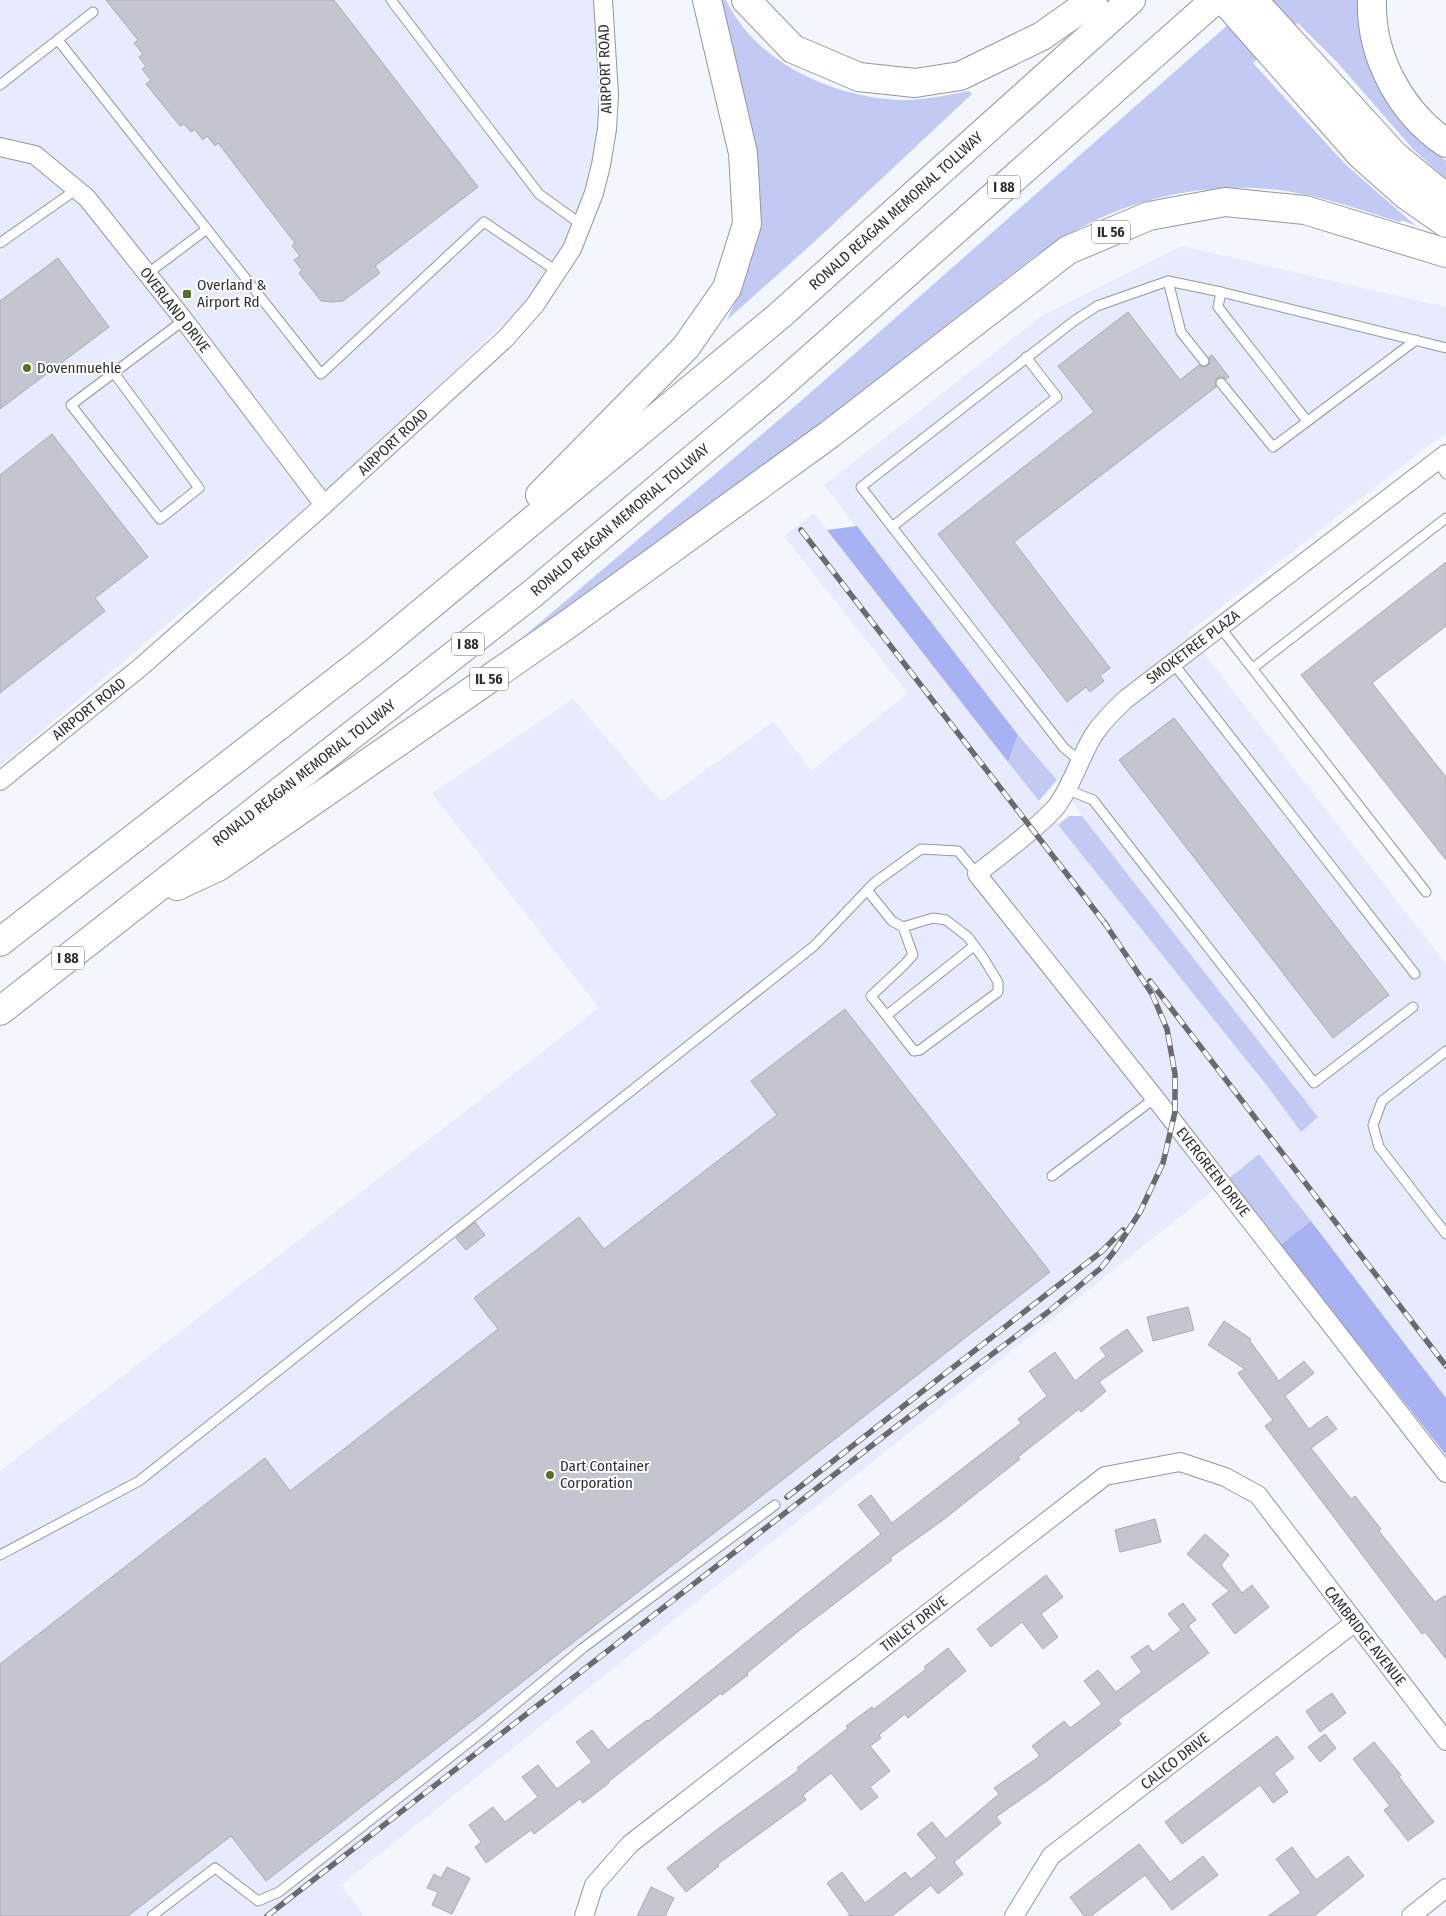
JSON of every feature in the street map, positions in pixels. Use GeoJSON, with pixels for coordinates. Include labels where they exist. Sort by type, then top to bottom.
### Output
{"type":"FeatureCollection","features":[{"type":"Feature","properties":{"kind":"highway"},"geometry":{"type":"LineString","coordinates":[[464,577],[561,473],[686,347],[727,288],[747,224],[743,153],[707,0]]}},
{"type":"Feature","properties":{"kind":"highway"},"geometry":{"type":"LineString","coordinates":[[746,0],[793,49],[858,77],[915,83],[960,76],[1042,36],[1093,0]]}},
{"type":"Feature","properties":{"kind":"highway","name":"RONALD REAGAN MEMORIAL TOLLWAY"},"geometry":{"type":"LineString","coordinates":[[0,942],[366,658],[779,316],[1132,0]]}},
{"type":"Feature","properties":{"kind":"highway","name":"RONALD REAGAN MEMORIAL TOLLWAY"},"geometry":{"type":"LineString","coordinates":[[0,1011],[532,594],[774,391],[1215,0]]}},
{"type":"Feature","properties":{"kind":"highway"},"geometry":{"type":"LineString","coordinates":[[1224,0],[1257,15],[1394,155],[1446,198]]}},
{"type":"Feature","properties":{"kind":"highway"},"geometry":{"type":"LineString","coordinates":[[1372,0],[1373,29],[1378,50],[1390,79],[1411,110],[1432,134],[1446,143]]}},
{"type":"Feature","properties":{"kind":"highway"},"geometry":{"type":"LineString","coordinates":[[1257,15],[1361,155],[1406,195],[1446,223]]}},
{"type":"Feature","properties":{"kind":"highway","name":"IL 56"},"geometry":{"type":"LineString","coordinates":[[136,904],[218,867],[556,632],[830,434],[1068,250],[1149,216],[1226,202],[1305,210],[1446,252]]}},
{"type":"Feature","properties":{"kind":"street","name":"AIRPORT ROAD"},"geometry":{"type":"LineString","coordinates":[[0,781],[142,666],[324,506],[506,338],[535,305],[572,249],[594,193],[607,129],[609,94],[602,0]]}},
{"type":"Feature","properties":{"kind":"street","name":"OVERLAND DRIVE"},"geometry":{"type":"LineString","coordinates":[[0,147],[35,155],[87,198],[184,320],[324,506]]}},
{"type":"Feature","properties":{"kind":"street","name":"SMOKETREE PLAZA"},"geometry":{"type":"LineString","coordinates":[[977,874],[1040,822],[1055,807],[1094,736],[1110,715],[1126,699],[1220,627],[1443,463]]}},
{"type":"Feature","properties":{"kind":"street","name":"EVERGREEN DRIVE"},"geometry":{"type":"LineString","coordinates":[[977,874],[1155,1098],[1446,1473]]}},
{"type":"Feature","properties":{"kind":"street","name":"TINLEY DRIVE"},"geometry":{"type":"LineString","coordinates":[[584,1916],[594,1885],[630,1844],[1105,1476],[1180,1462],[1225,1477],[1258,1495],[1285,1530]]}},
{"type":"Feature","properties":{"kind":"street","name":"CAMBRIDGE AVENUE"},"geometry":{"type":"LineString","coordinates":[[1285,1530],[1354,1623],[1446,1741]]}},
{"type":"Feature","properties":{"kind":"street","name":"CALICO DRIVE"},"geometry":{"type":"LineString","coordinates":[[1014,1916],[1051,1856],[1354,1623]]}},
{"type":"Feature","properties":{"kind":"street"},"geometry":{"type":"LineString","coordinates":[[1411,1916],[1446,1888]]}},
{"type":"Feature","properties":{"kind":"lane"},"geometry":{"type":"LineString","coordinates":[[391,0],[539,194],[582,225]]}},
{"type":"Feature","properties":{"kind":"lane"},"geometry":{"type":"LineString","coordinates":[[0,85],[93,12]]}},
{"type":"Feature","properties":{"kind":"lane"},"geometry":{"type":"LineString","coordinates":[[58,40],[321,374],[484,222],[558,272]]}},
{"type":"Feature","properties":{"kind":"lane"},"geometry":{"type":"LineString","coordinates":[[0,243],[77,189]]}},
{"type":"Feature","properties":{"kind":"lane"},"geometry":{"type":"LineString","coordinates":[[147,274],[207,229]]}},
{"type":"Feature","properties":{"kind":"lane"},"geometry":{"type":"LineString","coordinates":[[1168,281],[1181,332],[1204,361]]}},
{"type":"Feature","properties":{"kind":"lane"},"geometry":{"type":"LineString","coordinates":[[1080,761],[1064,748],[861,487],[1026,356],[1097,306],[1168,281],[1221,292],[1446,348]]}},
{"type":"Feature","properties":{"kind":"lane"},"geometry":{"type":"LineString","coordinates":[[1221,292],[1218,307],[1307,421]]}},
{"type":"Feature","properties":{"kind":"lane"},"geometry":{"type":"LineString","coordinates":[[114,372],[199,488],[160,518],[71,405],[114,372],[184,320]]}},
{"type":"Feature","properties":{"kind":"lane"},"geometry":{"type":"LineString","coordinates":[[1221,383],[1273,447],[1416,340]]}},
{"type":"Feature","properties":{"kind":"lane"},"geometry":{"type":"LineString","coordinates":[[892,527],[1057,397],[1026,356]]}},
{"type":"Feature","properties":{"kind":"lane"},"geometry":{"type":"LineString","coordinates":[[1252,668],[1446,518]]}},
{"type":"Feature","properties":{"kind":"lane"},"geometry":{"type":"LineString","coordinates":[[1220,627],[1426,892]]}},
{"type":"Feature","properties":{"kind":"lane"},"geometry":{"type":"LineString","coordinates":[[1173,663],[1415,974]]}},
{"type":"Feature","properties":{"kind":"lane"},"geometry":{"type":"LineString","coordinates":[[1066,789],[1093,800],[1314,1082],[1413,1007]]}},
{"type":"Feature","properties":{"kind":"lane"},"geometry":{"type":"LineString","coordinates":[[0,1555],[139,1481],[814,946],[874,883],[921,849],[958,851],[977,874]]}},
{"type":"Feature","properties":{"kind":"lane"},"geometry":{"type":"LineString","coordinates":[[867,890],[892,921],[903,927],[913,955],[904,966],[871,996],[914,1051],[920,1050],[998,992],[998,982],[968,937],[946,920],[933,918],[903,927]]}},
{"type":"Feature","properties":{"kind":"lane"},"geometry":{"type":"LineString","coordinates":[[887,1016],[974,946]]}},
{"type":"Feature","properties":{"kind":"lane"},"geometry":{"type":"LineString","coordinates":[[1446,1051],[1382,1101],[1372,1125],[1380,1147],[1446,1234]]}},
{"type":"Feature","properties":{"kind":"lane"},"geometry":{"type":"LineString","coordinates":[[1052,1176],[1155,1098]]}},
{"type":"Feature","properties":{"kind":"lane"},"geometry":{"type":"LineString","coordinates":[[152,1916],[215,1868],[258,1901],[279,1892],[482,1732],[583,1648],[775,1505]]}},
{"type":"Feature","properties":{"kind":"shaded area"},"geometry":{"type":"Polygon","coordinates":[[[0,0],[596,0],[601,123],[588,206],[552,277],[363,458],[0,766],[0,0]]]}},
{"type":"Feature","properties":{"kind":"shaded area"},"geometry":{"type":"Polygon","coordinates":[[[718,0],[726,0],[740,23],[758,43],[779,60],[803,74],[828,85],[855,94],[908,100],[969,91],[972,94],[813,243],[727,320],[743,284],[752,257],[759,207],[759,191],[753,137],[737,68],[718,0]]]}},
{"type":"Feature","properties":{"kind":"shaded area"},"geometry":{"type":"Polygon","coordinates":[[[1256,0],[1358,0],[1364,48],[1382,91],[1410,129],[1446,161],[1446,179],[1412,148],[1338,63],[1298,23],[1253,63],[1346,165],[1416,226],[1402,220],[1400,222],[1336,202],[1297,193],[1249,188],[1201,190],[1177,194],[1130,206],[1097,219],[1035,256],[835,412],[524,641],[522,638],[801,401],[1256,0]]]}},
{"type":"Feature","properties":{"kind":"shaded area"},"geometry":{"type":"Polygon","coordinates":[[[1181,246],[1446,307],[1446,435],[1428,446],[1188,633],[1446,964],[1446,1398],[1259,1154],[341,1885],[364,1916],[0,1916],[0,1471],[599,1008],[432,793],[573,699],[661,802],[774,721],[811,771],[908,693],[784,536],[814,513],[1039,801],[1268,1087],[1301,1131],[1318,1117],[1082,816],[1057,780],[1018,735],[824,485],[1043,315],[1181,246]]]}},
{"type":"Feature","properties":{"kind":"shaded area"},"geometry":{"type":"Polygon","coordinates":[[[857,526],[1018,735],[1008,762],[827,530],[857,526]]]}},
{"type":"Feature","properties":{"kind":"shaded area"},"geometry":{"type":"Polygon","coordinates":[[[1018,735],[1057,780],[1039,801],[1008,762],[1018,735]]]}},
{"type":"Feature","properties":{"kind":"shaded area"},"geometry":{"type":"Polygon","coordinates":[[[1069,816],[1082,816],[1318,1117],[1301,1132],[1268,1087],[1058,825],[1069,816]]]}},
{"type":"Feature","properties":{"kind":"shaded area"},"geometry":{"type":"Polygon","coordinates":[[[1259,1154],[1311,1221],[1280,1245],[1228,1179],[1259,1154]]]}},
{"type":"Feature","properties":{"kind":"shaded area"},"geometry":{"type":"Polygon","coordinates":[[[1311,1221],[1446,1398],[1446,1455],[1280,1245],[1311,1221]]]}},
{"type":"Feature","properties":{"kind":"building"},"geometry":{"type":"Polygon","coordinates":[[[106,0],[334,0],[478,187],[375,266],[380,273],[343,301],[321,301],[299,273],[302,270],[294,260],[300,256],[292,246],[295,243],[218,143],[215,146],[207,136],[203,140],[195,130],[191,132],[184,124],[180,126],[146,84],[151,80],[142,69],[146,67],[139,57],[143,54],[134,43],[138,40],[106,0]]]}},
{"type":"Feature","properties":{"kind":"building","name":"Dovenmuehle"},"geometry":{"type":"Polygon","coordinates":[[[58,258],[109,327],[0,409],[0,301],[58,258]]]}},
{"type":"Feature","properties":{"kind":"building"},"geometry":{"type":"Polygon","coordinates":[[[1128,312],[1180,380],[1199,365],[1202,367],[1207,366],[1210,363],[1209,357],[1212,355],[1229,377],[1226,379],[1223,377],[1217,378],[1215,381],[1216,387],[1014,542],[1110,668],[1100,676],[1104,681],[1090,692],[1086,687],[1067,702],[938,534],[1094,412],[1058,366],[1128,312]]]}},
{"type":"Feature","properties":{"kind":"building"},"geometry":{"type":"Polygon","coordinates":[[[52,434],[148,557],[95,598],[105,611],[0,693],[0,475],[52,434]]]}},
{"type":"Feature","properties":{"kind":"building"},"geometry":{"type":"Polygon","coordinates":[[[1446,562],[1446,626],[1372,683],[1446,777],[1446,860],[1301,675],[1446,562]]]}},
{"type":"Feature","properties":{"kind":"building"},"geometry":{"type":"Polygon","coordinates":[[[1174,718],[1389,995],[1333,1038],[1119,760],[1174,718]]]}},
{"type":"Feature","properties":{"kind":"building","name":"Dart Container Corporation"},"geometry":{"type":"Polygon","coordinates":[[[845,1009],[1050,1272],[266,1881],[231,1836],[128,1916],[0,1916],[0,1664],[265,1458],[290,1491],[498,1329],[474,1298],[579,1217],[604,1249],[777,1115],[751,1081],[845,1009]]]}},
{"type":"Feature","properties":{"kind":"building"},"geometry":{"type":"Polygon","coordinates":[[[475,1222],[485,1235],[466,1250],[456,1238],[475,1222]]]}},
{"type":"Feature","properties":{"kind":"building"},"geometry":{"type":"Polygon","coordinates":[[[1188,1307],[1194,1330],[1153,1341],[1147,1317],[1188,1307]]]}},
{"type":"Feature","properties":{"kind":"building"},"geometry":{"type":"Polygon","coordinates":[[[1224,1321],[1251,1339],[1250,1341],[1279,1381],[1304,1361],[1314,1373],[1285,1396],[1309,1429],[1327,1416],[1337,1429],[1311,1448],[1351,1499],[1355,1496],[1381,1529],[1379,1531],[1435,1602],[1446,1595],[1446,1659],[1425,1632],[1422,1634],[1265,1426],[1273,1420],[1238,1373],[1245,1369],[1208,1345],[1224,1321]]]}},
{"type":"Feature","properties":{"kind":"building"},"geometry":{"type":"Polygon","coordinates":[[[1127,1329],[1143,1351],[1099,1382],[1106,1391],[1081,1412],[1079,1409],[1018,1457],[1020,1459],[943,1520],[890,1558],[892,1560],[800,1630],[747,1673],[748,1675],[722,1695],[721,1693],[583,1803],[580,1799],[534,1834],[531,1830],[486,1863],[475,1847],[481,1842],[469,1825],[493,1807],[505,1822],[538,1797],[522,1777],[538,1765],[557,1789],[592,1762],[576,1742],[592,1730],[608,1750],[648,1721],[881,1534],[858,1505],[871,1495],[892,1523],[1021,1423],[1018,1419],[1047,1396],[1029,1371],[1055,1352],[1075,1381],[1106,1356],[1100,1348],[1127,1329]]]}},
{"type":"Feature","properties":{"kind":"building"},"geometry":{"type":"Polygon","coordinates":[[[1155,1519],[1161,1542],[1120,1552],[1115,1530],[1155,1519]]]}},
{"type":"Feature","properties":{"kind":"building"},"geometry":{"type":"Polygon","coordinates":[[[1205,1534],[1229,1555],[1221,1565],[1242,1593],[1252,1585],[1269,1607],[1235,1634],[1212,1604],[1229,1591],[1187,1554],[1205,1534]]]}},
{"type":"Feature","properties":{"kind":"building"},"geometry":{"type":"Polygon","coordinates":[[[1046,1575],[1063,1597],[1041,1614],[1058,1637],[1043,1649],[1022,1622],[991,1647],[977,1629],[1046,1575]]]}},
{"type":"Feature","properties":{"kind":"building"},"geometry":{"type":"Polygon","coordinates":[[[1183,1603],[1196,1620],[1188,1626],[1209,1653],[1118,1720],[1121,1724],[1047,1781],[996,1817],[1001,1823],[954,1862],[963,1874],[938,1894],[931,1885],[892,1916],[848,1916],[850,1915],[827,1883],[842,1872],[865,1903],[905,1872],[911,1879],[937,1858],[917,1834],[932,1822],[946,1839],[999,1794],[994,1788],[1040,1756],[1032,1746],[1064,1721],[1070,1728],[1102,1704],[1084,1681],[1098,1670],[1116,1692],[1142,1672],[1131,1657],[1148,1645],[1153,1652],[1181,1630],[1168,1614],[1183,1603]]]}},
{"type":"Feature","properties":{"kind":"building"},"geometry":{"type":"Polygon","coordinates":[[[948,1648],[966,1671],[908,1718],[905,1714],[879,1735],[881,1738],[870,1746],[890,1771],[870,1787],[878,1797],[861,1810],[831,1773],[803,1795],[806,1800],[718,1864],[719,1866],[686,1892],[667,1868],[799,1770],[797,1768],[848,1728],[846,1726],[872,1707],[874,1709],[926,1669],[924,1667],[948,1648]]]}},
{"type":"Feature","properties":{"kind":"building"},"geometry":{"type":"Polygon","coordinates":[[[1332,1693],[1346,1713],[1320,1732],[1306,1711],[1332,1693]]]}},
{"type":"Feature","properties":{"kind":"building"},"geometry":{"type":"Polygon","coordinates":[[[1325,1734],[1336,1748],[1320,1762],[1308,1747],[1325,1734]]]}},
{"type":"Feature","properties":{"kind":"building"},"geometry":{"type":"Polygon","coordinates":[[[1277,1736],[1294,1758],[1274,1773],[1288,1792],[1273,1803],[1260,1785],[1182,1844],[1165,1822],[1277,1736]]]}},
{"type":"Feature","properties":{"kind":"building"},"geometry":{"type":"Polygon","coordinates":[[[1374,1742],[1401,1775],[1399,1777],[1434,1822],[1408,1841],[1384,1810],[1390,1806],[1353,1759],[1374,1742]]]}},
{"type":"Feature","properties":{"kind":"building"},"geometry":{"type":"Polygon","coordinates":[[[1139,1844],[1170,1882],[1203,1856],[1218,1875],[1172,1910],[1145,1875],[1091,1916],[1084,1916],[1070,1897],[1139,1844]]]}},
{"type":"Feature","properties":{"kind":"building"},"geometry":{"type":"Polygon","coordinates":[[[1292,1847],[1316,1880],[1348,1856],[1364,1876],[1314,1916],[1268,1916],[1301,1893],[1276,1859],[1292,1847]]]}},
{"type":"Feature","properties":{"kind":"building"},"geometry":{"type":"Polygon","coordinates":[[[447,1867],[470,1878],[452,1914],[432,1905],[438,1892],[427,1888],[434,1874],[441,1878],[447,1867]]]}},
{"type":"Feature","properties":{"kind":"building"},"geometry":{"type":"Polygon","coordinates":[[[651,1887],[674,1898],[665,1916],[637,1916],[651,1887]]]}},
{"type":"Feature","properties":{"kind":"railway"},"geometry":{"type":"LineString","coordinates":[[801,530],[1107,926]]}},
{"type":"Feature","properties":{"kind":"railway"},"geometry":{"type":"LineString","coordinates":[[267,1916],[893,1429],[1048,1312],[1101,1268],[1140,1212],[1163,1163],[1175,1112],[1175,1074],[1167,1029],[1152,994],[1104,922]]}},
{"type":"Feature","properties":{"kind":"railway"},"geometry":{"type":"LineString","coordinates":[[1150,981],[1446,1366]]}},
{"type":"Feature","properties":{"kind":"railway"},"geometry":{"type":"LineString","coordinates":[[787,1497],[1101,1252],[1123,1230]]}},
{"type":"Feature","properties":{"kind":"place","name":"Overland & Airport Rd"},"geometry":{"type":"Point","coordinates":[187,294]}},
{"type":"Feature","properties":{"kind":"place","name":"Dovenmuehle"},"geometry":{"type":"Point","coordinates":[27,368]}},
{"type":"Feature","properties":{"kind":"place","name":"Dart Container Corporation"},"geometry":{"type":"Point","coordinates":[550,1475]}}]}
